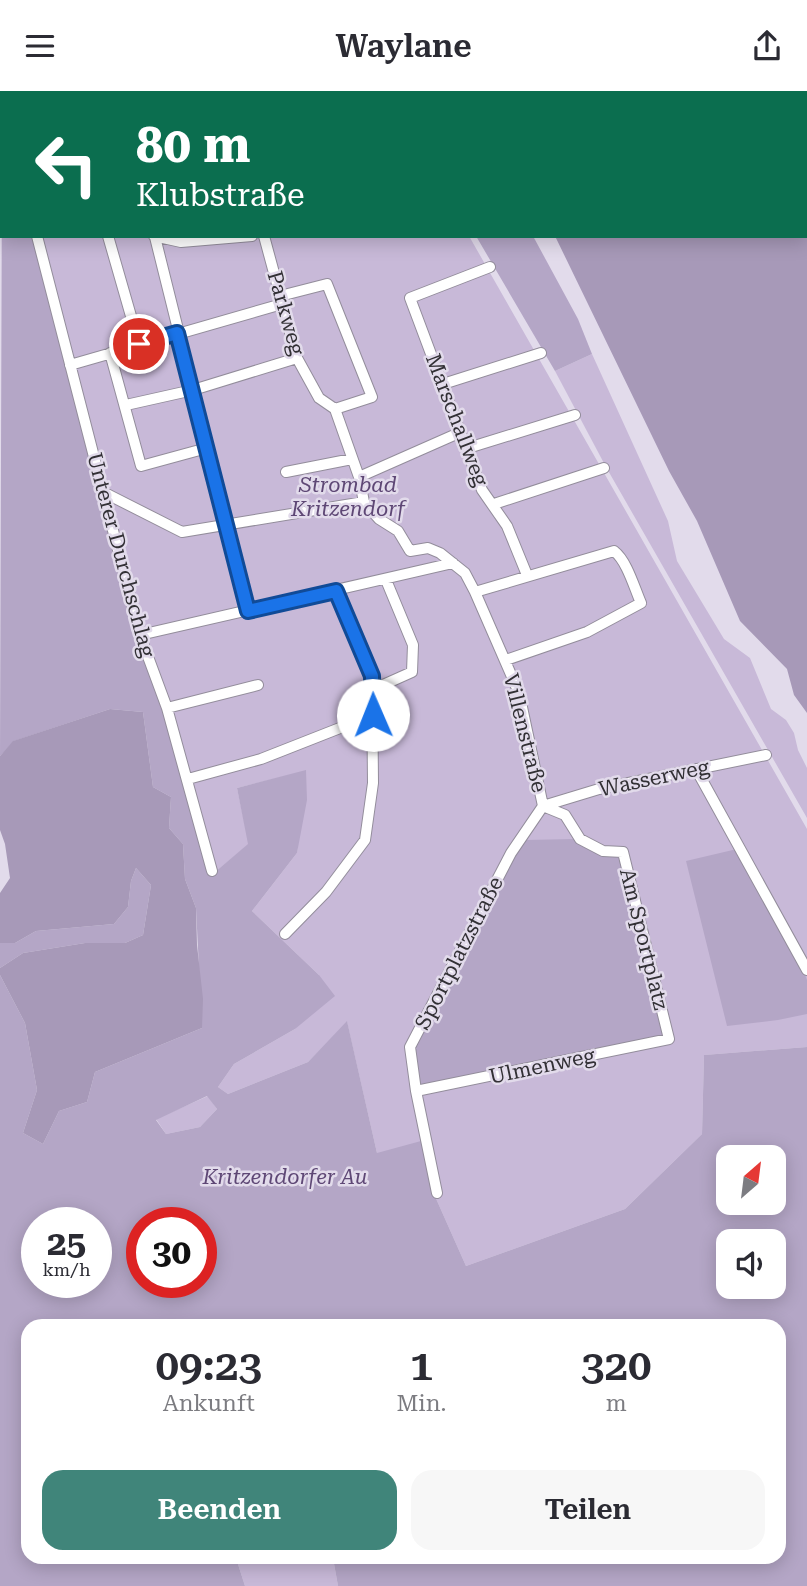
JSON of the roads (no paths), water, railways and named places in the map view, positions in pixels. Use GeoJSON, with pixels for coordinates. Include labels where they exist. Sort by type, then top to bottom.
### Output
{"type":"FeatureCollection","features":[{"type":"Feature","properties":{"kind":"street","name":"Unterer Durchschlag"},"geometry":{"type":"LineString","coordinates":[[38,238],[140,635],[167,708],[212,871]]}},
{"type":"Feature","properties":{"kind":"street"},"geometry":{"type":"LineString","coordinates":[[109,238],[139,344]]}},
{"type":"Feature","properties":{"kind":"street"},"geometry":{"type":"LineString","coordinates":[[154,238],[248,611]]}},
{"type":"Feature","properties":{"kind":"street"},"geometry":{"type":"LineString","coordinates":[[165,238],[181,241],[224,238]]}},
{"type":"Feature","properties":{"kind":"street","name":"Parkweg"},"geometry":{"type":"LineString","coordinates":[[265,238],[297,358],[319,398],[335,409],[359,477],[364,502]]}},
{"type":"Feature","properties":{"kind":"street","name":"Marschallweg"},"geometry":{"type":"LineString","coordinates":[[490,267],[410,298],[468,447],[482,491],[494,504],[507,526],[527,575]]}},
{"type":"Feature","properties":{"kind":"street"},"geometry":{"type":"LineString","coordinates":[[70,365],[327,284],[372,397],[335,409]]}},
{"type":"Feature","properties":{"kind":"street"},"geometry":{"type":"LineString","coordinates":[[110,353],[141,466],[207,447]]}},
{"type":"Feature","properties":{"kind":"street"},"geometry":{"type":"LineString","coordinates":[[443,384],[541,353]]}},
{"type":"Feature","properties":{"kind":"street"},"geometry":{"type":"LineString","coordinates":[[126,405],[192,390],[297,358]]}},
{"type":"Feature","properties":{"kind":"street"},"geometry":{"type":"LineString","coordinates":[[468,447],[575,415]]}},
{"type":"Feature","properties":{"kind":"street"},"geometry":{"type":"LineString","coordinates":[[359,477],[461,432]]}},
{"type":"Feature","properties":{"kind":"street"},"geometry":{"type":"LineString","coordinates":[[286,472],[352,459]]}},
{"type":"Feature","properties":{"kind":"street"},"geometry":{"type":"LineString","coordinates":[[494,504],[604,468]]}},
{"type":"Feature","properties":{"kind":"street"},"geometry":{"type":"LineString","coordinates":[[103,492],[181,532],[364,502],[379,519],[398,531],[410,551],[428,548],[453,563]]}},
{"type":"Feature","properties":{"kind":"street"},"geometry":{"type":"LineString","coordinates":[[475,592],[614,551],[641,603],[587,632],[506,660]]}},
{"type":"Feature","properties":{"kind":"street"},"geometry":{"type":"LineString","coordinates":[[140,635],[453,563]]}},
{"type":"Feature","properties":{"kind":"street","name":"Villenstraße"},"geometry":{"type":"LineString","coordinates":[[453,563],[465,573],[475,592],[519,693],[543,806]]}},
{"type":"Feature","properties":{"kind":"street"},"geometry":{"type":"LineString","coordinates":[[374,689],[412,672],[413,645],[386,579]]}},
{"type":"Feature","properties":{"kind":"street"},"geometry":{"type":"LineString","coordinates":[[285,934],[326,892],[365,841],[373,783],[374,689],[372,676],[336,591]]}},
{"type":"Feature","properties":{"kind":"street"},"geometry":{"type":"LineString","coordinates":[[167,708],[258,685]]}},
{"type":"Feature","properties":{"kind":"street"},"geometry":{"type":"LineString","coordinates":[[188,779],[261,759],[373,715]]}},
{"type":"Feature","properties":{"kind":"street","name":"Wasserweg"},"geometry":{"type":"LineString","coordinates":[[543,806],[599,789],[766,755]]}},
{"type":"Feature","properties":{"kind":"street"},"geometry":{"type":"LineString","coordinates":[[696,769],[807,969]]}},
{"type":"Feature","properties":{"kind":"street","name":"Am Sportplatz"},"geometry":{"type":"LineString","coordinates":[[543,806],[565,815],[580,839],[603,851],[623,852],[669,1039]]}},
{"type":"Feature","properties":{"kind":"street","name":"Sportplatzstraße"},"geometry":{"type":"LineString","coordinates":[[437,1193],[416,1091],[410,1047],[511,853],[543,806]]}},
{"type":"Feature","properties":{"kind":"street","name":"Ulmenweg"},"geometry":{"type":"LineString","coordinates":[[416,1091],[669,1039]]}},
{"type":"Feature","properties":{"kind":"park label","name":"Strombad Kritzendorf"},"geometry":{"type":"Point","coordinates":[348,497]}},
{"type":"Feature","properties":{"kind":"park label","name":"Kritzendorfer Au"},"geometry":{"type":"Point","coordinates":[285,1177]}}]}
